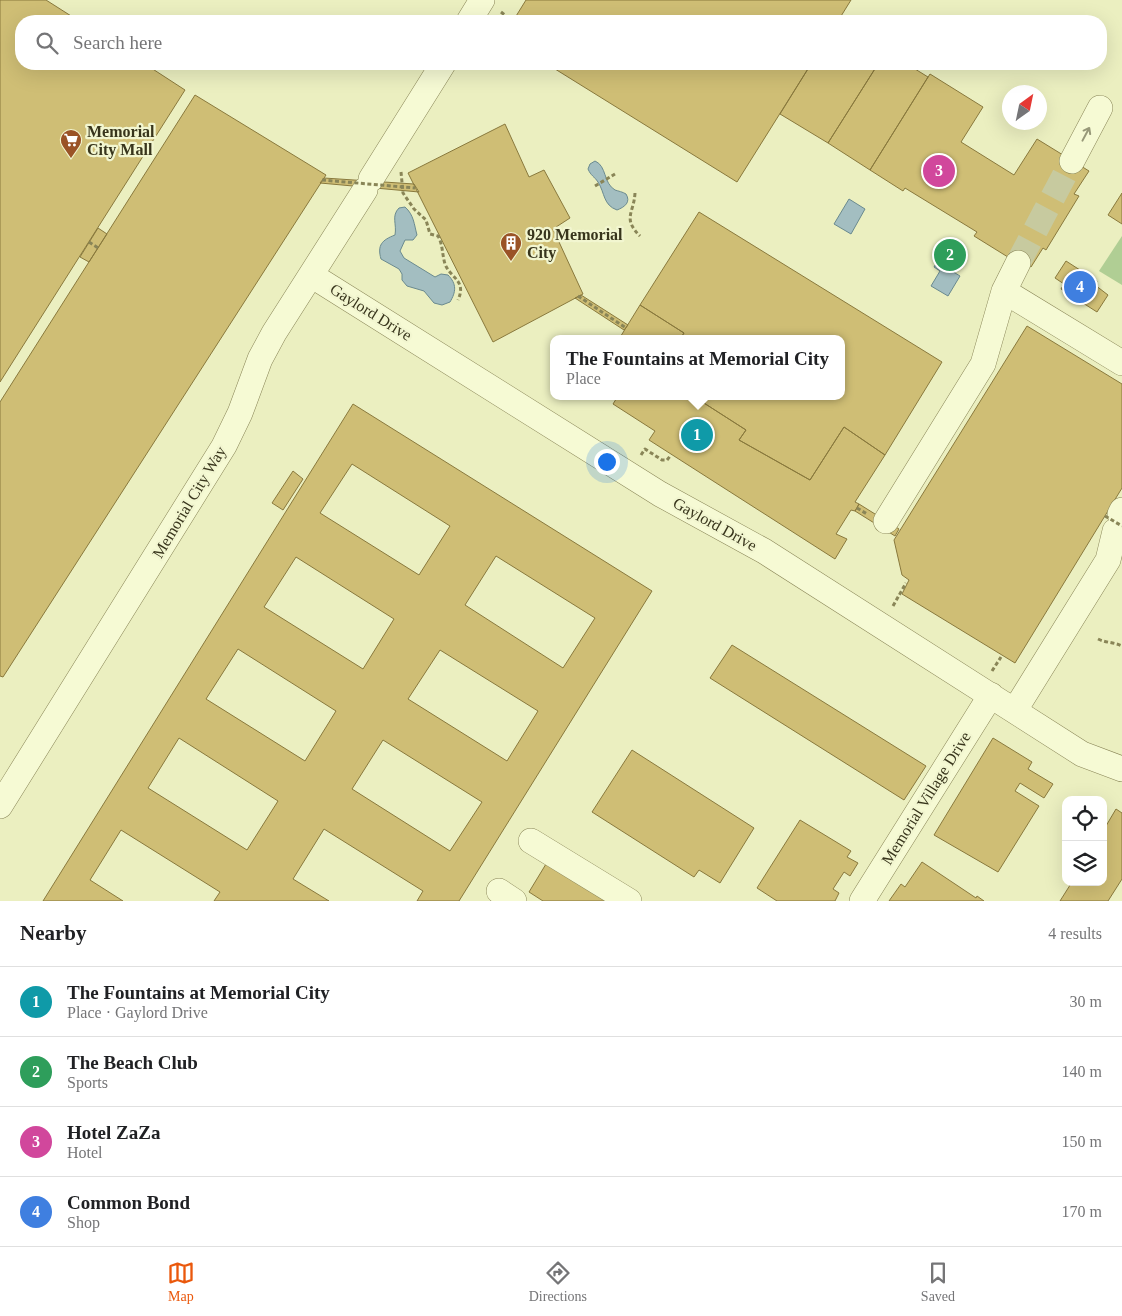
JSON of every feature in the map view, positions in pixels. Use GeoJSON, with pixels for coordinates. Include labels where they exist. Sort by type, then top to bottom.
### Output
{"type":"FeatureCollection","features":[{"type":"Feature","properties":{"kind":"street"},"geometry":{"type":"LineString","coordinates":[[478,15],[491,6]]}},
{"type":"Feature","properties":{"kind":"street","name":"Memorial City Way"},"geometry":{"type":"LineString","coordinates":[[0,806],[224,446],[240,413],[260,360],[274,333],[438,70]]}},
{"type":"Feature","properties":{"kind":"street"},"geometry":{"type":"LineString","coordinates":[[1072,161],[1100,108]]}},
{"type":"Feature","properties":{"kind":"street"},"geometry":{"type":"LineString","coordinates":[[886,521],[983,364],[1004,291],[1018,263]]}},
{"type":"Feature","properties":{"kind":"street","name":"Gaylord Drive"},"geometry":{"type":"LineString","coordinates":[[311,275],[660,494],[991,683],[1016,710],[1082,754],[1122,769]]}},
{"type":"Feature","properties":{"kind":"street"},"geometry":{"type":"LineString","coordinates":[[1004,291],[1122,363]]}},
{"type":"Feature","properties":{"kind":"street"},"geometry":{"type":"LineString","coordinates":[[1016,710],[1108,560],[1117,520]]}},
{"type":"Feature","properties":{"kind":"street","name":"Memorial Village Drive"},"geometry":{"type":"LineString","coordinates":[[862,901],[991,683]]}},
{"type":"Feature","properties":{"kind":"street"},"geometry":{"type":"LineString","coordinates":[[531,841],[629,901]]}},
{"type":"Feature","properties":{"kind":"path"},"geometry":{"type":"LineString","coordinates":[[491,6],[504,15]]}},
{"type":"Feature","properties":{"kind":"path"},"geometry":{"type":"LineString","coordinates":[[401,171],[403,193],[414,209],[426,220],[430,234],[438,236],[442,243],[445,262],[460,287],[458,300]]}},
{"type":"Feature","properties":{"kind":"path"},"geometry":{"type":"LineString","coordinates":[[595,186],[615,174]]}},
{"type":"Feature","properties":{"kind":"path"},"geometry":{"type":"LineString","coordinates":[[322,180],[415,188]]}},
{"type":"Feature","properties":{"kind":"path"},"geometry":{"type":"LineString","coordinates":[[635,193],[630,222],[632,228],[640,236]]}},
{"type":"Feature","properties":{"kind":"path"},"geometry":{"type":"LineString","coordinates":[[89,242],[98,248]]}},
{"type":"Feature","properties":{"kind":"path"},"geometry":{"type":"LineString","coordinates":[[578,296],[626,328]]}},
{"type":"Feature","properties":{"kind":"path"},"geometry":{"type":"LineString","coordinates":[[642,455],[645,449],[662,460],[667,460],[670,455]]}},
{"type":"Feature","properties":{"kind":"path"},"geometry":{"type":"LineString","coordinates":[[893,606],[906,583]]}},
{"type":"Feature","properties":{"kind":"path"},"geometry":{"type":"LineString","coordinates":[[1098,639],[1103,642],[1114,642],[1122,646]]}},
{"type":"Feature","properties":{"kind":"path"},"geometry":{"type":"LineString","coordinates":[[991,683],[1001,656]]}},
{"type":"Feature","properties":{"kind":"green space"},"geometry":{"type":"Polygon","coordinates":[[[1122,236],[1122,285],[1099,271],[1122,236]]]}},
{"type":"Feature","properties":{"kind":"water"},"geometry":{"type":"Polygon","coordinates":[[[595,161],[602,167],[611,187],[626,194],[628,199],[626,204],[617,210],[609,205],[598,182],[588,169],[590,164],[595,161]]]}},
{"type":"Feature","properties":{"kind":"water"},"geometry":{"type":"Polygon","coordinates":[[[849,199],[865,209],[851,234],[834,224],[849,199]]]}},
{"type":"Feature","properties":{"kind":"water"},"geometry":{"type":"Polygon","coordinates":[[[405,207],[412,216],[417,235],[413,240],[405,240],[400,251],[404,258],[435,277],[441,274],[448,275],[455,288],[450,302],[442,305],[434,303],[424,291],[407,286],[402,280],[402,274],[399,269],[381,259],[380,247],[384,241],[395,235],[395,214],[399,208],[405,207]]]}},
{"type":"Feature","properties":{"kind":"water"},"geometry":{"type":"Polygon","coordinates":[[[937,262],[960,276],[948,296],[931,286],[940,271],[934,267],[937,262]]]}},
{"type":"Feature","properties":{"kind":"building","name":"Memorial City Mall"},"geometry":{"type":"Polygon","coordinates":[[[0,0],[46,0],[70,15],[15,15],[15,70],[154,70],[185,90],[0,382],[0,0]]]}},
{"type":"Feature","properties":{"kind":"building"},"geometry":{"type":"Polygon","coordinates":[[[526,0],[851,0],[842,15],[517,15],[526,0]]]}},
{"type":"Feature","properties":{"kind":"building"},"geometry":{"type":"Polygon","coordinates":[[[557,70],[807,70],[737,182],[557,70]]]}},
{"type":"Feature","properties":{"kind":"building"},"geometry":{"type":"Polygon","coordinates":[[[807,70],[874,70],[828,143],[780,114],[807,70]]]}},
{"type":"Feature","properties":{"kind":"building"},"geometry":{"type":"Polygon","coordinates":[[[874,70],[917,70],[928,77],[870,170],[828,143],[874,70]]]}},
{"type":"Feature","properties":{"kind":"building"},"geometry":{"type":"Polygon","coordinates":[[[930,74],[983,107],[961,142],[1014,175],[1037,139],[1089,171],[1074,194],[1079,196],[1046,250],[1043,248],[1031,267],[1026,264],[1024,267],[974,236],[977,232],[905,188],[903,191],[870,170],[930,74]]]}},
{"type":"Feature","properties":{"kind":"building"},"geometry":{"type":"Polygon","coordinates":[[[195,95],[326,175],[3,677],[0,676],[0,402],[195,95]]]}},
{"type":"Feature","properties":{"kind":"building","name":"920 Memorial City"},"geometry":{"type":"Polygon","coordinates":[[[505,124],[529,177],[544,170],[570,218],[553,229],[583,294],[493,342],[408,173],[505,124]]]}},
{"type":"Feature","properties":{"kind":"building"},"geometry":{"type":"Polygon","coordinates":[[[324,178],[414,184],[419,192],[320,183],[324,178]]]}},
{"type":"Feature","properties":{"kind":"building"},"geometry":{"type":"Polygon","coordinates":[[[1122,193],[1122,224],[1108,215],[1122,193]]]}},
{"type":"Feature","properties":{"kind":"building"},"geometry":{"type":"Polygon","coordinates":[[[699,212],[942,362],[885,455],[844,427],[810,480],[739,440],[746,430],[699,400],[845,400],[845,335],[683,335],[684,333],[640,305],[699,212]]]}},
{"type":"Feature","properties":{"kind":"building"},"geometry":{"type":"Polygon","coordinates":[[[98,228],[107,234],[89,262],[80,257],[98,228]]]}},
{"type":"Feature","properties":{"kind":"building"},"geometry":{"type":"Polygon","coordinates":[[[1066,261],[1097,281],[1095,285],[1108,295],[1097,312],[1061,289],[1064,284],[1055,278],[1066,261]]]}},
{"type":"Feature","properties":{"kind":"building"},"geometry":{"type":"Polygon","coordinates":[[[581,295],[628,325],[624,330],[575,298],[581,295]]]}},
{"type":"Feature","properties":{"kind":"building"},"geometry":{"type":"Polygon","coordinates":[[[640,305],[684,333],[683,335],[621,335],[640,305]]]}},
{"type":"Feature","properties":{"kind":"building"},"geometry":{"type":"Polygon","coordinates":[[[1027,326],[1122,384],[1122,488],[1015,663],[902,594],[909,580],[902,575],[894,540],[1027,326]]]}},
{"type":"Feature","properties":{"kind":"building"},"geometry":{"type":"Polygon","coordinates":[[[616,400],[699,400],[746,430],[739,440],[810,480],[844,427],[885,455],[855,502],[859,504],[857,508],[855,511],[851,510],[836,534],[847,539],[835,559],[649,440],[655,431],[613,404],[616,400]]]}},
{"type":"Feature","properties":{"kind":"building"},"geometry":{"type":"Polygon","coordinates":[[[353,404],[652,591],[459,901],[417,901],[423,891],[324,829],[293,879],[329,901],[214,901],[220,892],[121,830],[90,880],[123,901],[43,901],[353,404]],[[352,464],[320,513],[419,575],[450,526],[352,464]],[[496,556],[465,605],[563,668],[595,618],[496,556]],[[296,557],[264,607],[363,669],[394,619],[296,557]],[[238,649],[206,699],[305,761],[336,711],[238,649]],[[440,650],[408,699],[507,761],[538,711],[440,650]],[[179,738],[148,788],[247,850],[278,801],[179,738]],[[383,740],[352,789],[450,851],[482,802],[383,740]]]}},
{"type":"Feature","properties":{"kind":"building"},"geometry":{"type":"Polygon","coordinates":[[[293,471],[303,479],[283,510],[272,503],[293,471]]]}},
{"type":"Feature","properties":{"kind":"building"},"geometry":{"type":"Polygon","coordinates":[[[859,504],[899,529],[895,536],[855,511],[859,504]]]}},
{"type":"Feature","properties":{"kind":"building"},"geometry":{"type":"Polygon","coordinates":[[[732,645],[926,766],[904,800],[710,678],[732,645]]]}},
{"type":"Feature","properties":{"kind":"building"},"geometry":{"type":"Polygon","coordinates":[[[993,738],[1032,762],[1028,769],[1053,784],[1044,798],[1020,783],[1015,791],[1039,806],[998,872],[934,835],[993,738]]]}},
{"type":"Feature","properties":{"kind":"building"},"geometry":{"type":"Polygon","coordinates":[[[632,750],[754,828],[720,883],[699,870],[694,877],[592,812],[632,750]]]}},
{"type":"Feature","properties":{"kind":"building"},"geometry":{"type":"Polygon","coordinates":[[[1116,809],[1122,813],[1122,879],[1108,901],[1060,901],[1069,886],[1107,886],[1107,824],[1116,809]]]}},
{"type":"Feature","properties":{"kind":"building"},"geometry":{"type":"Polygon","coordinates":[[[800,820],[851,851],[847,857],[858,863],[850,876],[844,872],[833,889],[839,893],[835,901],[777,901],[757,888],[800,820]]]}},
{"type":"Feature","properties":{"kind":"building"},"geometry":{"type":"Polygon","coordinates":[[[922,862],[976,898],[977,896],[984,901],[889,901],[901,884],[905,887],[922,862]]]}},
{"type":"Feature","properties":{"kind":"building"},"geometry":{"type":"Polygon","coordinates":[[[546,864],[606,901],[543,901],[529,892],[546,864]]]}},
{"type":"Feature","properties":{"kind":"tunnel"},"geometry":{"type":"LineString","coordinates":[[1018,263],[1072,161]]}},
{"type":"Feature","properties":{"kind":"place","name":"Memorial City Mall"},"geometry":{"type":"Point","coordinates":[71,159]}},
{"type":"Feature","properties":{"kind":"place","name":"Hotel ZaZa"},"geometry":{"type":"Point","coordinates":[939,171]}},
{"type":"Feature","properties":{"kind":"place","name":"The Beach Club"},"geometry":{"type":"Point","coordinates":[950,255]}},
{"type":"Feature","properties":{"kind":"place","name":"920 Memorial City"},"geometry":{"type":"Point","coordinates":[511,262]}},
{"type":"Feature","properties":{"kind":"place","name":"Common Bond"},"geometry":{"type":"Point","coordinates":[1080,287]}},
{"type":"Feature","properties":{"kind":"place","name":"The Fountains at Memorial City"},"geometry":{"type":"Point","coordinates":[697,435]}}]}
